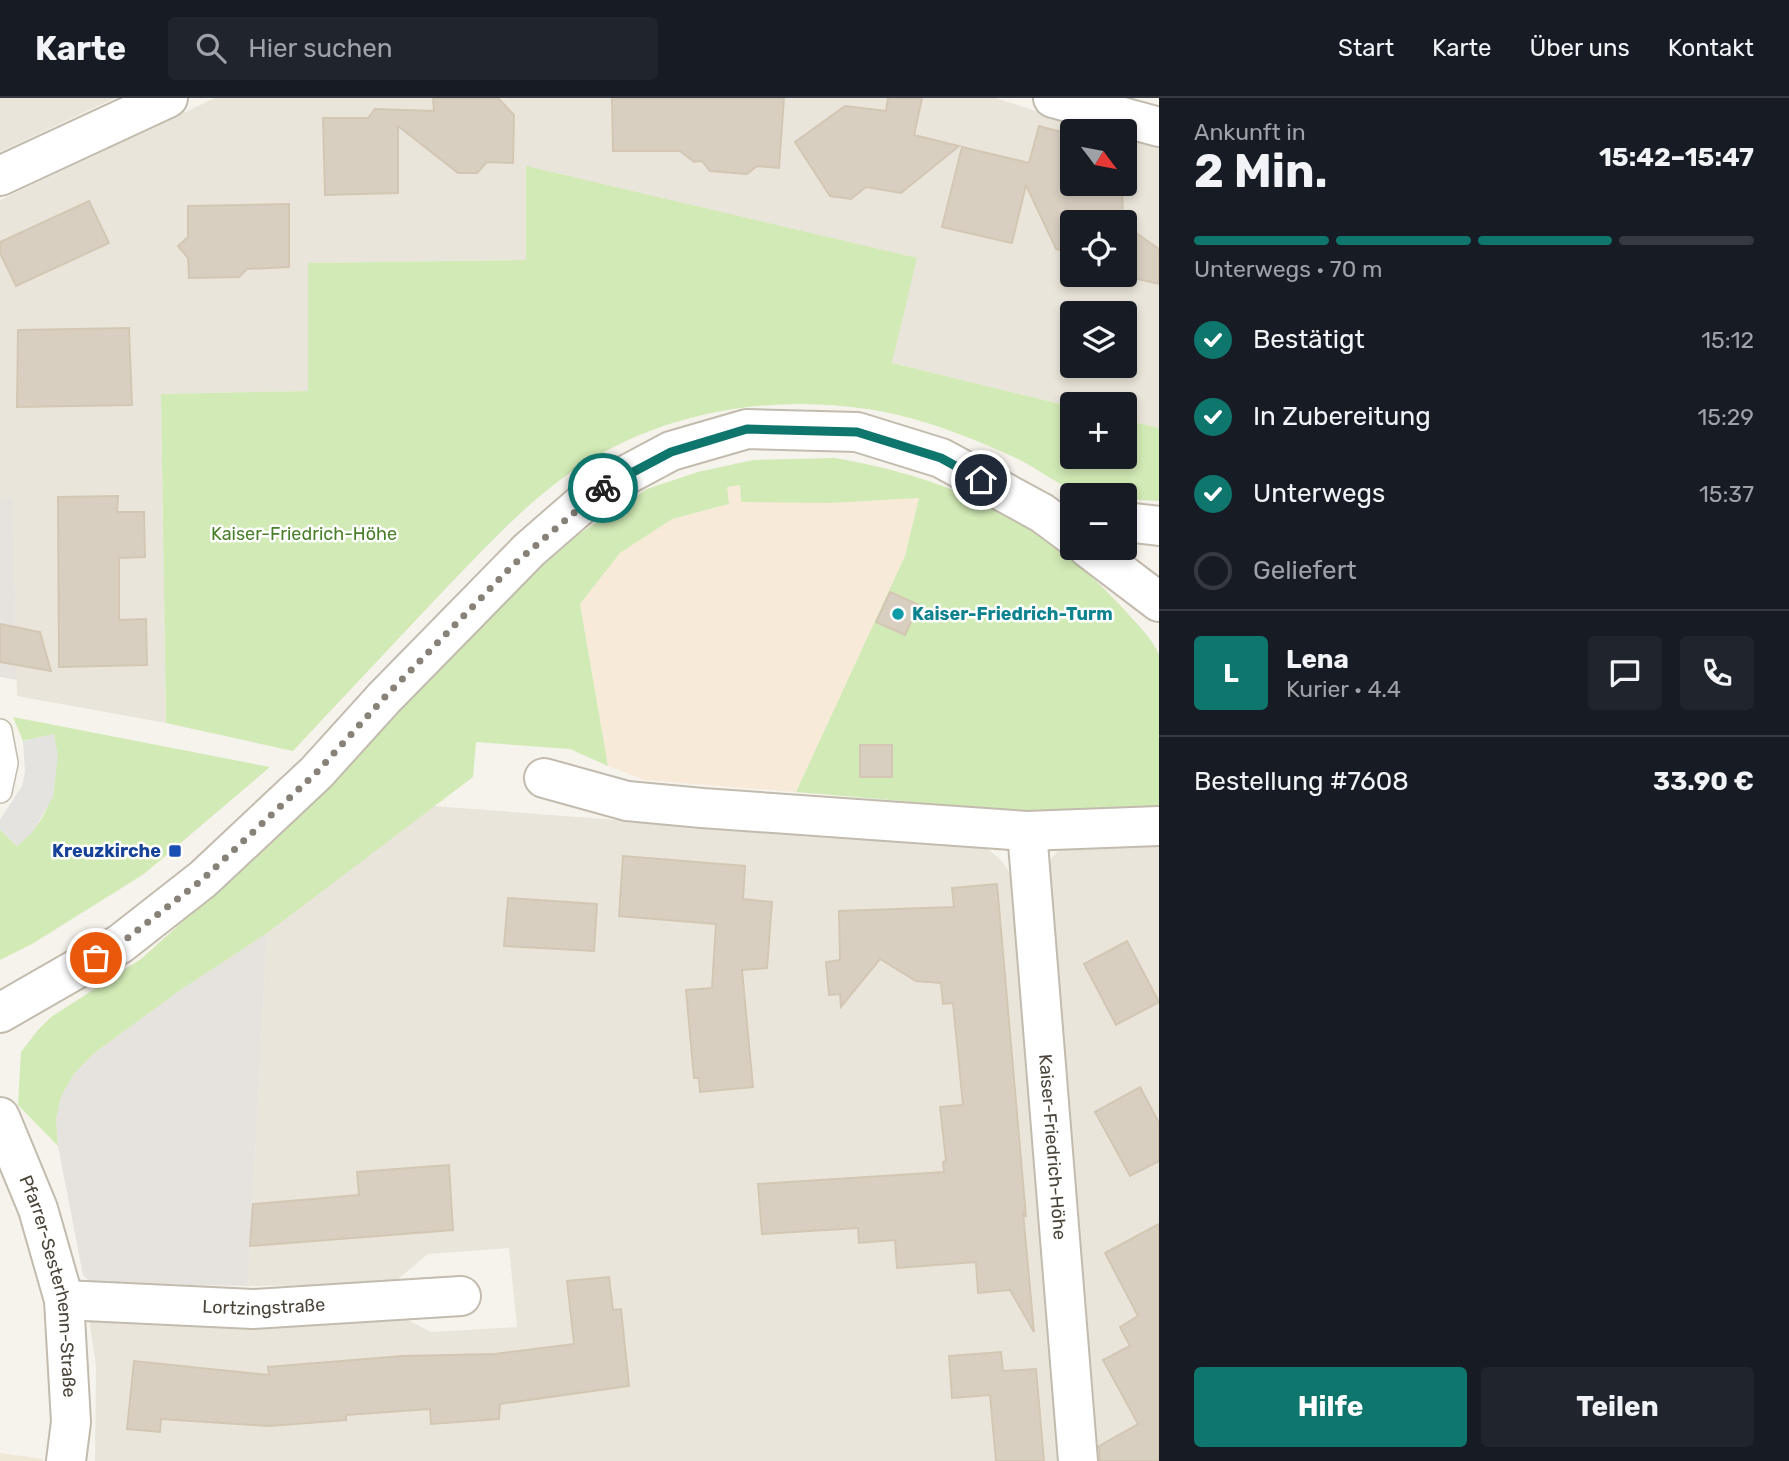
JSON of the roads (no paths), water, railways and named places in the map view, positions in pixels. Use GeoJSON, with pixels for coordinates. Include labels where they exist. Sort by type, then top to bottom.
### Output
{"type":"FeatureCollection","features":[{"type":"Feature","properties":{"kind":"street"},"geometry":{"type":"LineString","coordinates":[[0,176],[168,98]]}},
{"type":"Feature","properties":{"kind":"street"},"geometry":{"type":"LineString","coordinates":[[1052,98],[1159,127]]}},
{"type":"Feature","properties":{"kind":"street"},"geometry":{"type":"LineString","coordinates":[[0,1013],[120,944],[203,879],[316,773],[384,698],[529,550],[598,490],[671,452],[747,429],[857,432],[941,458],[1057,514]]}},
{"type":"Feature","properties":{"kind":"street"},"geometry":{"type":"LineString","coordinates":[[1137,523],[1159,526]]}},
{"type":"Feature","properties":{"kind":"street"},"geometry":{"type":"LineString","coordinates":[[1104,560],[1159,602]]}},
{"type":"Feature","properties":{"kind":"street"},"geometry":{"type":"LineString","coordinates":[[544,778],[626,800],[702,797],[1027,831],[1159,826]]}},
{"type":"Feature","properties":{"kind":"street","name":"Kaiser-Friedrich-Höhe"},"geometry":{"type":"LineString","coordinates":[[1027,831],[1078,1461]]}},
{"type":"Feature","properties":{"kind":"street","name":"Pfarrer-Sesterhenn-Straße"},"geometry":{"type":"LineString","coordinates":[[0,1117],[38,1209],[64,1300],[71,1422],[66,1461]]}},
{"type":"Feature","properties":{"kind":"street","name":"Lortzingstraße"},"geometry":{"type":"LineString","coordinates":[[64,1300],[253,1309],[461,1296]]}},
{"type":"Feature","properties":{"kind":"lane"},"geometry":{"type":"LineString","coordinates":[[0,731],[6,763],[0,791]]}},
{"type":"Feature","properties":{"kind":"place","name":"Kaiser-Friedrich-Turm"},"geometry":{"type":"Point","coordinates":[898,614]}},
{"type":"Feature","properties":{"kind":"place","name":"Kreuzkirche"},"geometry":{"type":"Point","coordinates":[175,851]}}]}
